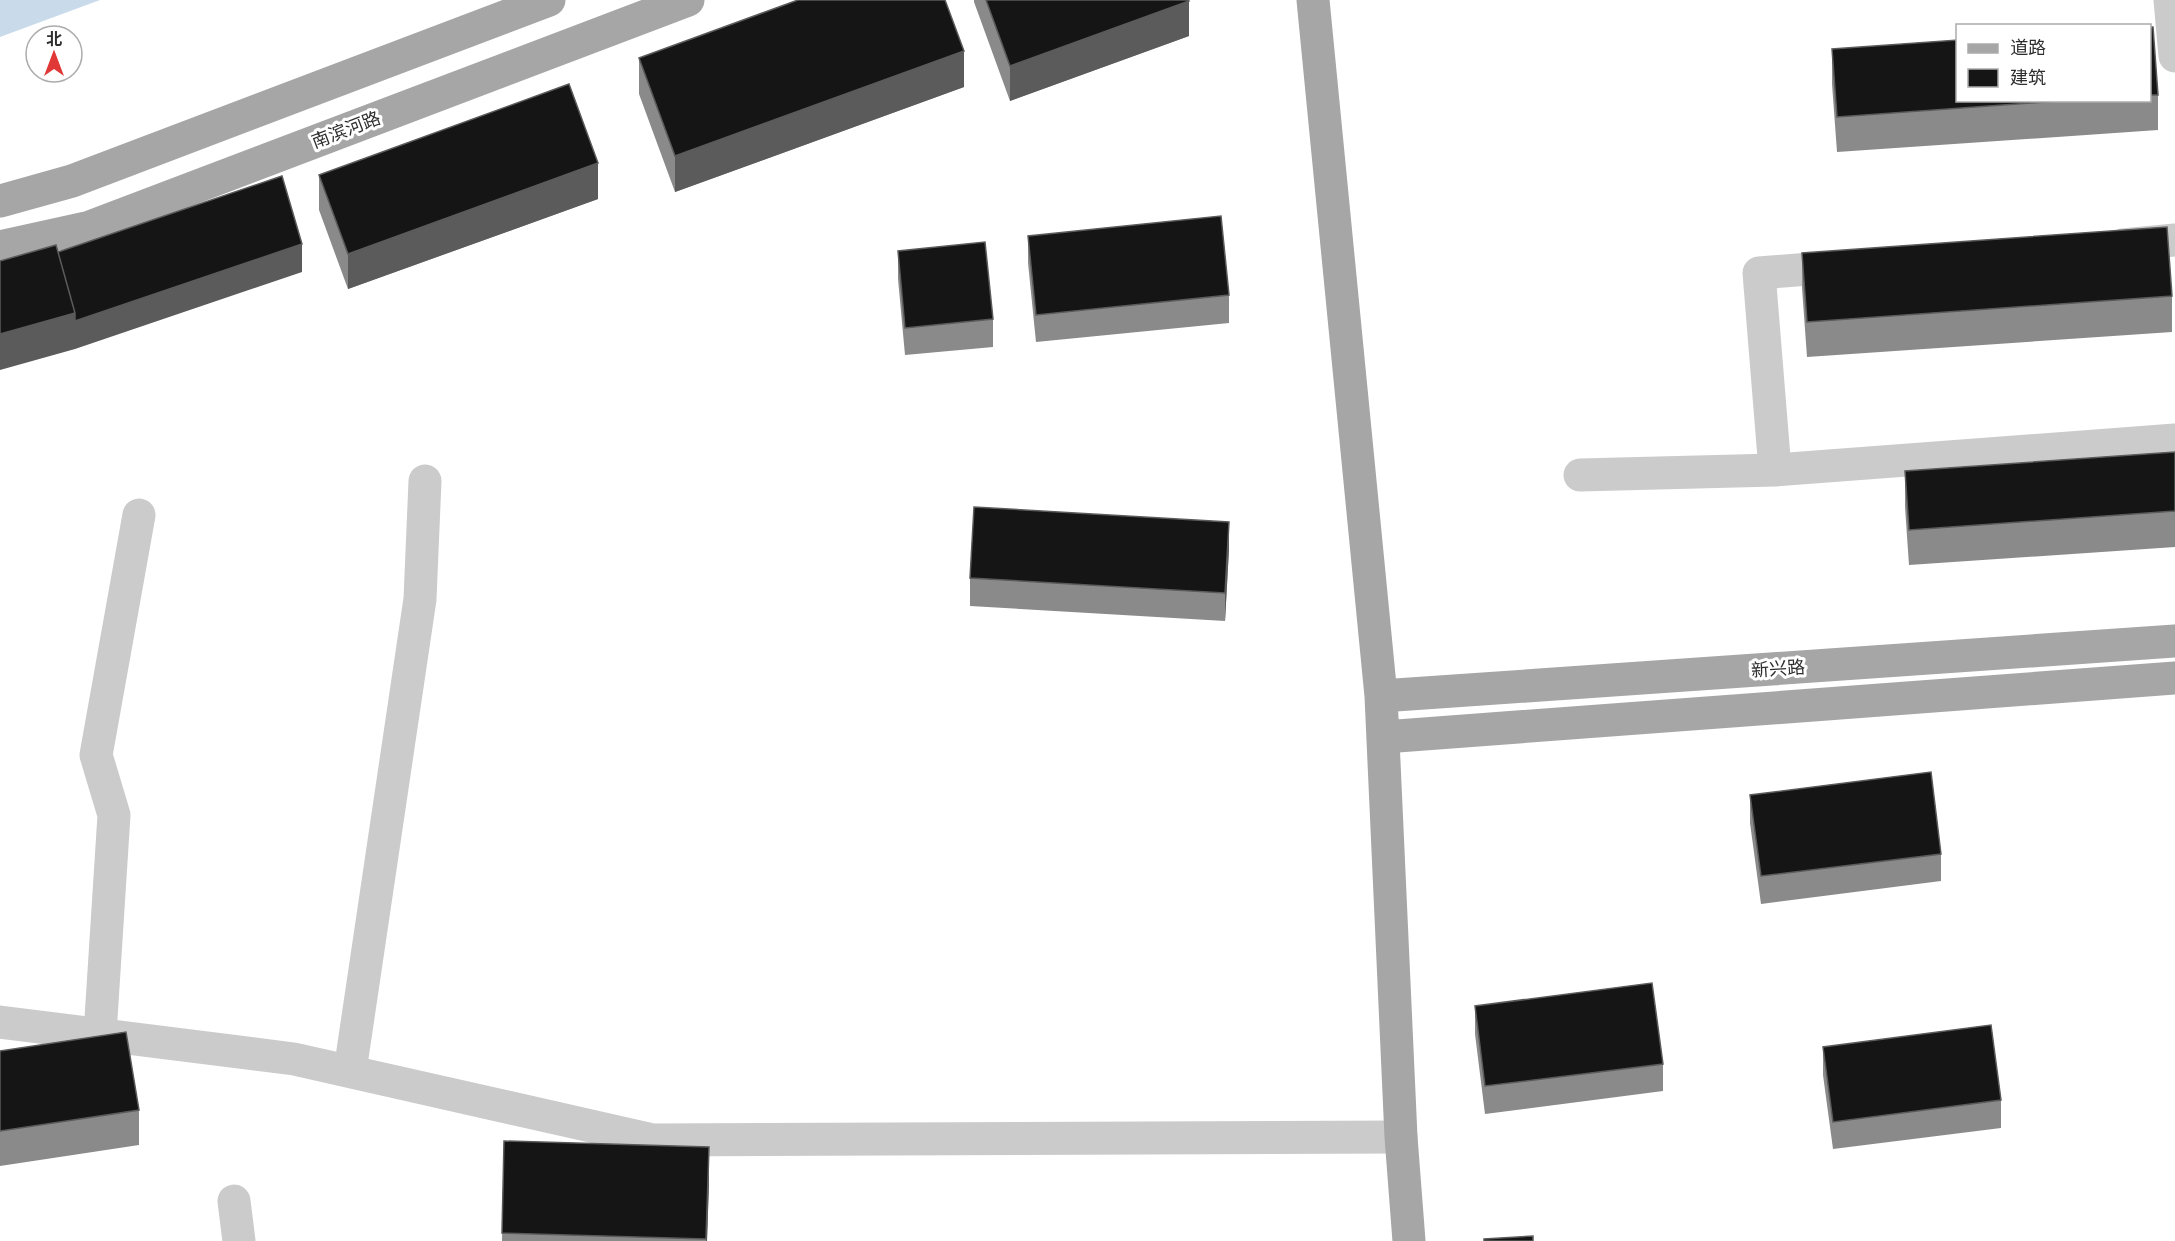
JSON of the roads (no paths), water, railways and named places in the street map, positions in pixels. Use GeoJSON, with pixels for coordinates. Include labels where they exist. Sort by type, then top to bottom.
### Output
{"type":"FeatureCollection","features":[{"type":"Feature","properties":{"kind":"main road"},"geometry":{"type":"LineString","coordinates":[[0,201],[72,181],[549,0]]}},
{"type":"Feature","properties":{"kind":"main road","name":"南滨河路"},"geometry":{"type":"LineString","coordinates":[[0,247],[90,227],[688,0]]}},
{"type":"Feature","properties":{"kind":"main road"},"geometry":{"type":"LineString","coordinates":[[1313,0],[1381,696],[1401,1137],[1409,1241]]}},
{"type":"Feature","properties":{"kind":"main road","name":"新兴路"},"geometry":{"type":"LineString","coordinates":[[1381,696],[2175,641]]}},
{"type":"Feature","properties":{"kind":"main road"},"geometry":{"type":"LineString","coordinates":[[1384,737],[2175,678]]}},
{"type":"Feature","properties":{"kind":"street"},"geometry":{"type":"LineString","coordinates":[[2170,0],[2175,56]]}},
{"type":"Feature","properties":{"kind":"street"},"geometry":{"type":"LineString","coordinates":[[2092,247],[2175,240]]}},
{"type":"Feature","properties":{"kind":"street"},"geometry":{"type":"LineString","coordinates":[[1775,470],[1759,273],[1878,264]]}},
{"type":"Feature","properties":{"kind":"street"},"geometry":{"type":"LineString","coordinates":[[1580,475],[1775,470],[2175,440]]}},
{"type":"Feature","properties":{"kind":"street"},"geometry":{"type":"LineString","coordinates":[[350,1071],[420,599],[424,481]]}},
{"type":"Feature","properties":{"kind":"street"},"geometry":{"type":"LineString","coordinates":[[100,1035],[114,815],[96,755],[139,515]]}},
{"type":"Feature","properties":{"kind":"street"},"geometry":{"type":"LineString","coordinates":[[0,1022],[294,1059],[653,1140],[1401,1137]]}},
{"type":"Feature","properties":{"kind":"street"},"geometry":{"type":"LineString","coordinates":[[234,1201],[239,1241]]}},
{"type":"Feature","properties":{"kind":"water"},"geometry":{"type":"Polygon","coordinates":[[[0,0],[100,0],[35,24],[24,24],[24,28],[0,37],[0,0]]]}}]}
